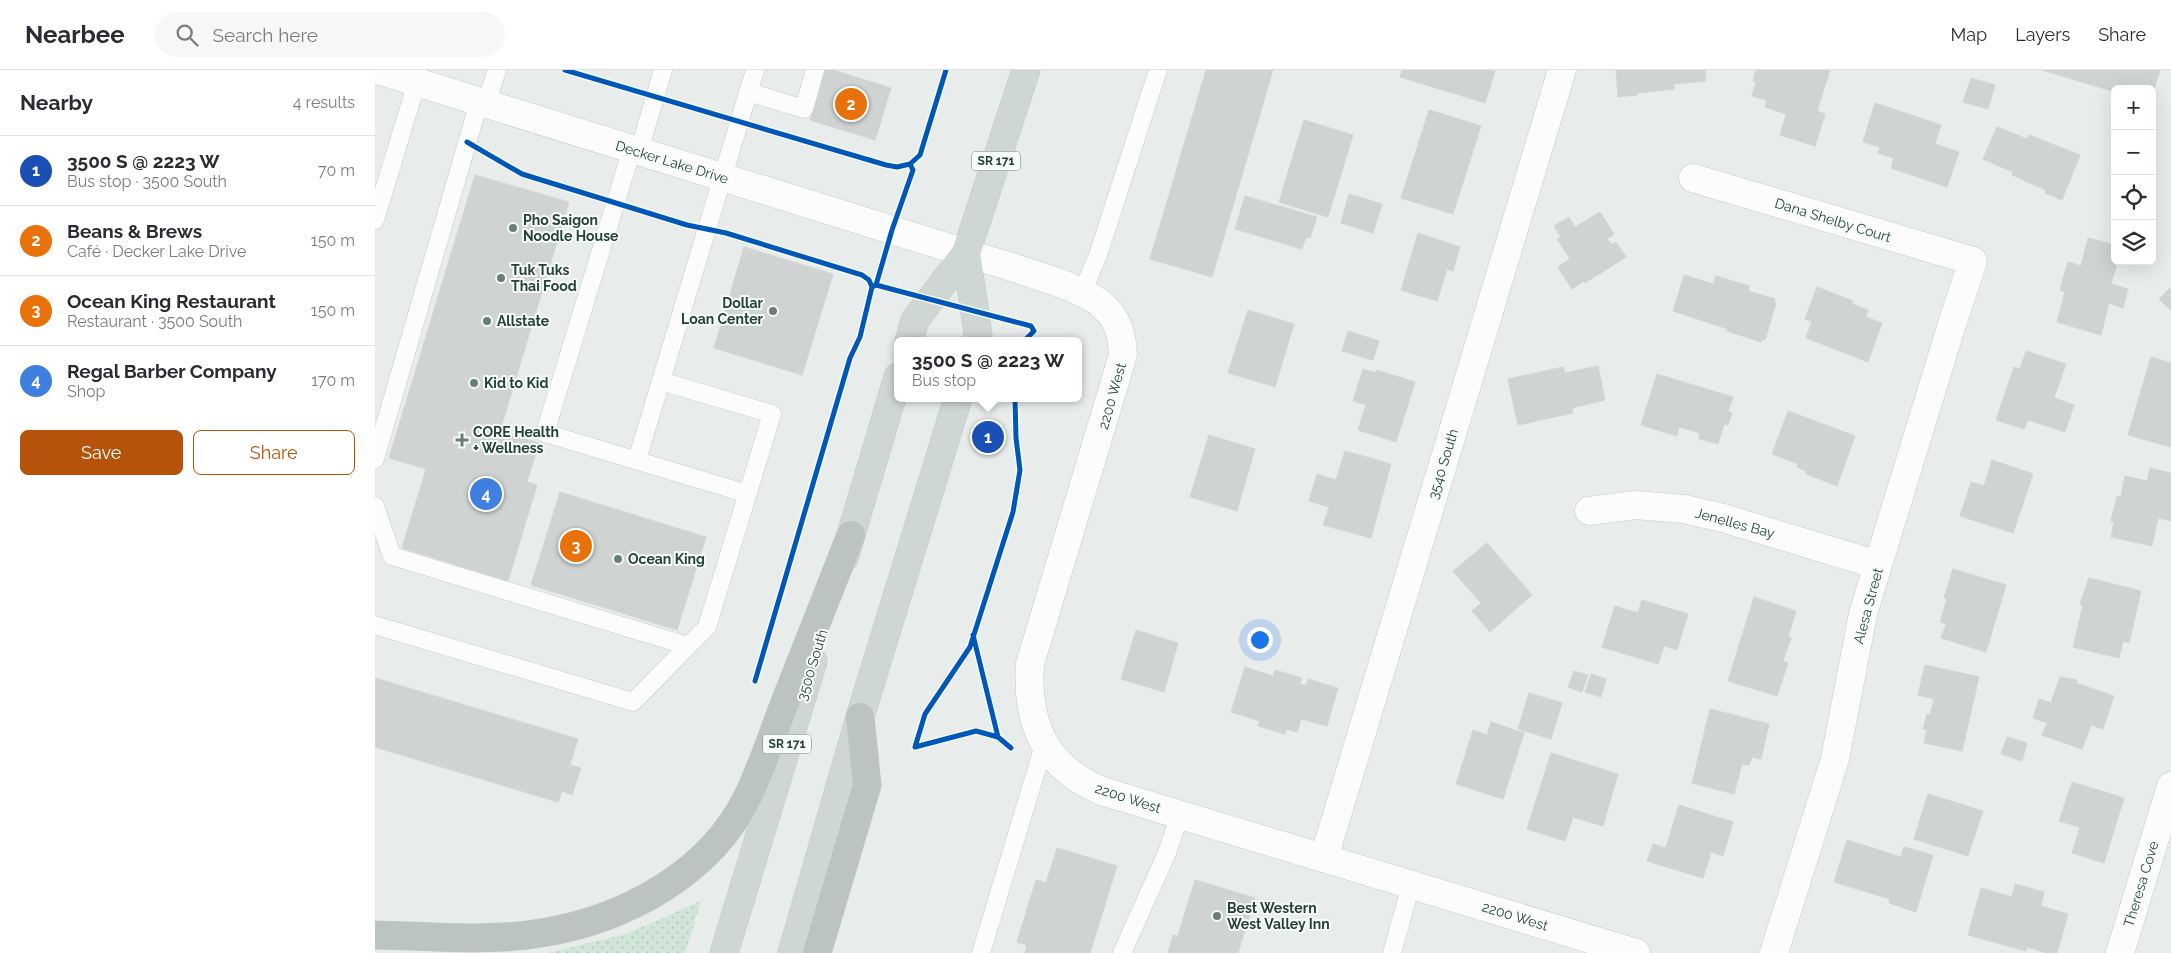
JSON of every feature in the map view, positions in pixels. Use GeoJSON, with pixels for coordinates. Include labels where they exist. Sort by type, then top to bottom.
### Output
{"type":"FeatureCollection","features":[{"type":"Feature","properties":{"kind":"highway"},"geometry":{"type":"LineString","coordinates":[[375,935],[511,937],[571,927],[609,915],[650,896],[694,864],[715,843],[748,796],[851,536]]}},
{"type":"Feature","properties":{"kind":"highway"},"geometry":{"type":"LineString","coordinates":[[817,953],[867,785],[860,717]]}},
{"type":"Feature","properties":{"kind":"main road","name":"SR 171"},"geometry":{"type":"LineString","coordinates":[[910,337],[915,320],[966,253],[1026,70]]}},
{"type":"Feature","properties":{"kind":"main road","name":"SR 171"},"geometry":{"type":"LineString","coordinates":[[966,253],[977,337]]}},
{"type":"Feature","properties":{"kind":"main road","name":"3500 South"},"geometry":{"type":"LineString","coordinates":[[724,953],[894,391]]}},
{"type":"Feature","properties":{"kind":"main road"},"geometry":{"type":"LineString","coordinates":[[792,953],[860,717],[957,402]]}},
{"type":"Feature","properties":{"kind":"street","name":"Decker Lake Drive"},"geometry":{"type":"LineString","coordinates":[[378,70],[966,253]]}},
{"type":"Feature","properties":{"kind":"street","name":"3540 South"},"geometry":{"type":"LineString","coordinates":[[1323,858],[1562,70]]}},
{"type":"Feature","properties":{"kind":"street","name":"Dana Shelby Court"},"geometry":{"type":"LineString","coordinates":[[1693,178],[1973,262]]}},
{"type":"Feature","properties":{"kind":"street","name":"2200 West"},"geometry":{"type":"LineString","coordinates":[[966,253],[1094,298],[1113,317],[1120,328],[1123,355],[1030,664],[1029,697],[1033,714],[1045,746],[1070,773],[1102,791],[1630,952]]}},
{"type":"Feature","properties":{"kind":"street","name":"Alesa Street"},"geometry":{"type":"LineString","coordinates":[[1775,953],[1835,759],[1863,614],[1952,324],[1973,262]]}},
{"type":"Feature","properties":{"kind":"street","name":"Jenelles Bay"},"geometry":{"type":"LineString","coordinates":[[1589,512],[1635,505],[1683,509],[1723,518],[1878,565]]}},
{"type":"Feature","properties":{"kind":"street","name":"Theresa Cove"},"geometry":{"type":"LineString","coordinates":[[2120,953],[2171,786]]}},
{"type":"Feature","properties":{"kind":"lane"},"geometry":{"type":"LineString","coordinates":[[375,459],[483,103],[497,70]]}},
{"type":"Feature","properties":{"kind":"lane"},"geometry":{"type":"LineString","coordinates":[[663,70],[545,433],[748,494]]}},
{"type":"Feature","properties":{"kind":"lane"},"geometry":{"type":"LineString","coordinates":[[637,460],[755,70]]}},
{"type":"Feature","properties":{"kind":"lane"},"geometry":{"type":"LineString","coordinates":[[748,92],[804,109],[815,70]]}},
{"type":"Feature","properties":{"kind":"lane"},"geometry":{"type":"LineString","coordinates":[[1082,293],[1098,255],[1158,70]]}},
{"type":"Feature","properties":{"kind":"lane"},"geometry":{"type":"LineString","coordinates":[[375,220],[417,82]]}},
{"type":"Feature","properties":{"kind":"lane"},"geometry":{"type":"LineString","coordinates":[[375,625],[633,702],[707,627],[772,414],[661,381]]}},
{"type":"Feature","properties":{"kind":"lane"},"geometry":{"type":"LineString","coordinates":[[375,506],[392,556],[688,646]]}},
{"type":"Feature","properties":{"kind":"lane"},"geometry":{"type":"LineString","coordinates":[[981,953],[1045,746]]}},
{"type":"Feature","properties":{"kind":"lane"},"geometry":{"type":"LineString","coordinates":[[1123,953],[1167,853],[1180,814]]}},
{"type":"Feature","properties":{"kind":"lane"},"geometry":{"type":"LineString","coordinates":[[1392,953],[1411,885]]}},
{"type":"Feature","properties":{"kind":"green space"},"geometry":{"type":"Polygon","coordinates":[[[701,901],[685,953],[547,953],[626,934],[701,901]]]}},
{"type":"Feature","properties":{"kind":"building"},"geometry":{"type":"Polygon","coordinates":[[[825,70],[833,70],[891,88],[875,140],[810,120],[825,70]]]}},
{"type":"Feature","properties":{"kind":"building"},"geometry":{"type":"Polygon","coordinates":[[[1206,70],[1273,70],[1212,277],[1150,259],[1206,70]]]}},
{"type":"Feature","properties":{"kind":"building"},"geometry":{"type":"Polygon","coordinates":[[[1402,70],[1495,71],[1485,103],[1400,77],[1402,70]]]}},
{"type":"Feature","properties":{"kind":"building"},"geometry":{"type":"Polygon","coordinates":[[[1616,70],[1705,70],[1706,81],[1673,84],[1674,89],[1618,97],[1616,70]]]}},
{"type":"Feature","properties":{"kind":"building"},"geometry":{"type":"Polygon","coordinates":[[[1756,70],[1830,70],[1817,111],[1825,114],[1815,146],[1780,135],[1786,114],[1765,107],[1767,100],[1752,96],[1756,82],[1753,81],[1756,70]]]}},
{"type":"Feature","properties":{"kind":"building"},"geometry":{"type":"Polygon","coordinates":[[[2042,70],[2160,70],[2155,85],[2111,85],[2111,91],[2042,70]]]}},
{"type":"Feature","properties":{"kind":"building"},"geometry":{"type":"Polygon","coordinates":[[[1971,78],[1995,85],[1988,109],[1963,102],[1971,78]]]}},
{"type":"Feature","properties":{"kind":"building"},"geometry":{"type":"Polygon","coordinates":[[[1875,103],[1941,125],[1935,144],[1959,152],[1947,187],[1891,168],[1894,158],[1878,153],[1880,147],[1863,142],[1875,103]]]}},
{"type":"Feature","properties":{"kind":"building"},"geometry":{"type":"Polygon","coordinates":[[[1429,110],[1481,126],[1453,214],[1401,198],[1429,110]]]}},
{"type":"Feature","properties":{"kind":"building"},"geometry":{"type":"Polygon","coordinates":[[[1304,120],[1353,135],[1328,217],[1279,202],[1304,120]]]}},
{"type":"Feature","properties":{"kind":"building"},"geometry":{"type":"Polygon","coordinates":[[[1997,127],[2027,139],[2029,135],[2080,155],[2062,200],[2045,193],[2046,190],[2012,175],[2013,172],[1983,159],[1997,127]]]}},
{"type":"Feature","properties":{"kind":"building"},"geometry":{"type":"Polygon","coordinates":[[[475,175],[569,202],[500,431],[539,443],[527,482],[537,485],[508,581],[402,548],[426,469],[389,458],[475,175]]]}},
{"type":"Feature","properties":{"kind":"building"},"geometry":{"type":"Polygon","coordinates":[[[1349,194],[1382,204],[1373,233],[1341,223],[1349,194]]]}},
{"type":"Feature","properties":{"kind":"building"},"geometry":{"type":"Polygon","coordinates":[[[1245,196],[1317,217],[1310,238],[1306,237],[1302,249],[1235,229],[1245,196]]]}},
{"type":"Feature","properties":{"kind":"building"},"geometry":{"type":"Polygon","coordinates":[[[1600,212],[1614,234],[1607,239],[1612,245],[1616,242],[1626,257],[1572,289],[1558,267],[1570,259],[1557,239],[1561,237],[1554,226],[1569,217],[1575,227],[1600,212]]]}},
{"type":"Feature","properties":{"kind":"building"},"geometry":{"type":"Polygon","coordinates":[[[1418,233],[1460,247],[1453,271],[1447,269],[1437,301],[1401,290],[1418,233]]]}},
{"type":"Feature","properties":{"kind":"building"},"geometry":{"type":"Polygon","coordinates":[[[2088,238],[2111,244],[2111,265],[2117,265],[2111,284],[2128,289],[2123,308],[2109,303],[2101,335],[2057,322],[2065,292],[2060,290],[2068,262],[2081,266],[2088,238]]]}},
{"type":"Feature","properties":{"kind":"building","name":"Dollar Loan Center"},"geometry":{"type":"Polygon","coordinates":[[[744,247],[833,274],[802,375],[714,348],[744,247]]]}},
{"type":"Feature","properties":{"kind":"building"},"geometry":{"type":"Polygon","coordinates":[[[1684,275],[1713,284],[1716,276],[1749,286],[1748,291],[1775,299],[1774,302],[1776,303],[1765,340],[1762,339],[1761,342],[1673,311],[1684,275]]]}},
{"type":"Feature","properties":{"kind":"building"},"geometry":{"type":"Polygon","coordinates":[[[1817,287],[1853,301],[1852,304],[1868,310],[1866,317],[1882,323],[1868,362],[1806,338],[1812,321],[1805,319],[1817,287]]]}},
{"type":"Feature","properties":{"kind":"building"},"geometry":{"type":"Polygon","coordinates":[[[2171,287],[2171,311],[2159,299],[2171,287]]]}},
{"type":"Feature","properties":{"kind":"building"},"geometry":{"type":"Polygon","coordinates":[[[1248,310],[1294,324],[1275,387],[1228,373],[1248,310]]]}},
{"type":"Feature","properties":{"kind":"building"},"geometry":{"type":"Polygon","coordinates":[[[1348,331],[1379,341],[1373,360],[1342,351],[1348,331]]]}},
{"type":"Feature","properties":{"kind":"building"},"geometry":{"type":"Polygon","coordinates":[[[2026,351],[2066,364],[2054,398],[2074,405],[2065,432],[2028,420],[2024,429],[1996,420],[2014,367],[2020,369],[2026,351]]]}},
{"type":"Feature","properties":{"kind":"building"},"geometry":{"type":"Polygon","coordinates":[[[2151,357],[2171,363],[2171,447],[2128,435],[2151,357]]]}},
{"type":"Feature","properties":{"kind":"building"},"geometry":{"type":"Polygon","coordinates":[[[1598,366],[1605,400],[1572,408],[1573,413],[1518,425],[1508,379],[1563,367],[1565,373],[1598,366]]]}},
{"type":"Feature","properties":{"kind":"building"},"geometry":{"type":"Polygon","coordinates":[[[1363,369],[1376,373],[1376,370],[1415,382],[1396,442],[1358,430],[1366,405],[1353,401],[1363,369]]]}},
{"type":"Feature","properties":{"kind":"building"},"geometry":{"type":"Polygon","coordinates":[[[1657,374],[1733,397],[1728,412],[1732,413],[1728,425],[1724,424],[1718,444],[1699,439],[1700,433],[1679,427],[1677,436],[1641,425],[1657,374]]]}},
{"type":"Feature","properties":{"kind":"building"},"geometry":{"type":"Polygon","coordinates":[[[1788,411],[1855,436],[1837,486],[1806,474],[1806,471],[1797,467],[1798,464],[1772,454],[1788,411]]]}},
{"type":"Feature","properties":{"kind":"building"},"geometry":{"type":"Polygon","coordinates":[[[1209,435],[1255,449],[1237,511],[1190,497],[1209,435]]]}},
{"type":"Feature","properties":{"kind":"building"},"geometry":{"type":"Polygon","coordinates":[[[1345,451],[1391,464],[1371,538],[1323,525],[1329,507],[1309,501],[1317,474],[1336,480],[1345,451]]]}},
{"type":"Feature","properties":{"kind":"building"},"geometry":{"type":"Polygon","coordinates":[[[1992,460],[2033,474],[2013,533],[1960,516],[1971,482],[1984,486],[1992,460]]]}},
{"type":"Feature","properties":{"kind":"building"},"geometry":{"type":"Polygon","coordinates":[[[2150,468],[2171,473],[2171,521],[2158,518],[2152,546],[2111,537],[2114,522],[2111,521],[2117,496],[2121,497],[2125,476],[2147,481],[2150,468]]]}},
{"type":"Feature","properties":{"kind":"building"},"geometry":{"type":"Polygon","coordinates":[[[560,492],[706,537],[677,630],[531,585],[560,492]]]}},
{"type":"Feature","properties":{"kind":"building"},"geometry":{"type":"Polygon","coordinates":[[[1487,543],[1532,595],[1490,632],[1472,611],[1481,603],[1453,571],[1487,543]]]}},
{"type":"Feature","properties":{"kind":"building"},"geometry":{"type":"Polygon","coordinates":[[[1953,569],[2006,585],[1986,652],[1941,638],[1946,624],[1940,622],[1947,599],[1944,598],[1953,569]]]}},
{"type":"Feature","properties":{"kind":"building"},"geometry":{"type":"Polygon","coordinates":[[[2089,578],[2141,591],[2129,643],[2123,641],[2119,658],[2073,647],[2083,605],[2080,604],[2089,578]]]}},
{"type":"Feature","properties":{"kind":"building"},"geometry":{"type":"Polygon","coordinates":[[[1754,597],[1796,611],[1788,637],[1791,638],[1783,661],[1788,663],[1777,696],[1728,681],[1754,597]]]}},
{"type":"Feature","properties":{"kind":"building"},"geometry":{"type":"Polygon","coordinates":[[[1642,600],[1688,614],[1677,650],[1664,646],[1658,664],[1602,647],[1615,606],[1638,613],[1642,600]]]}},
{"type":"Feature","properties":{"kind":"building"},"geometry":{"type":"Polygon","coordinates":[[[1136,630],[1178,643],[1164,692],[1121,679],[1136,630]]]}},
{"type":"Feature","properties":{"kind":"building"},"geometry":{"type":"Polygon","coordinates":[[[1925,665],[1979,677],[1962,751],[1924,743],[1927,730],[1923,729],[1927,714],[1930,715],[1934,699],[1918,695],[1925,665]]]}},
{"type":"Feature","properties":{"kind":"building"},"geometry":{"type":"Polygon","coordinates":[[[1245,667],[1273,676],[1275,670],[1302,678],[1300,684],[1306,686],[1308,679],[1338,688],[1327,726],[1301,719],[1297,732],[1286,729],[1285,734],[1258,726],[1260,721],[1231,712],[1245,667]]]}},
{"type":"Feature","properties":{"kind":"building"},"geometry":{"type":"Polygon","coordinates":[[[1574,671],[1588,675],[1582,692],[1568,687],[1574,671]]]}},
{"type":"Feature","properties":{"kind":"building"},"geometry":{"type":"Polygon","coordinates":[[[1591,674],[1606,679],[1601,697],[1585,692],[1591,674]]]}},
{"type":"Feature","properties":{"kind":"building"},"geometry":{"type":"Polygon","coordinates":[[[2060,677],[2077,680],[2076,683],[2114,696],[2103,729],[2091,725],[2082,749],[2042,735],[2047,723],[2033,718],[2039,699],[2051,703],[2060,677]]]}},
{"type":"Feature","properties":{"kind":"building"},"geometry":{"type":"Polygon","coordinates":[[[375,678],[578,739],[570,765],[581,768],[572,795],[562,791],[558,802],[375,747],[375,678]]]}},
{"type":"Feature","properties":{"kind":"building"},"geometry":{"type":"Polygon","coordinates":[[[1529,693],[1562,703],[1551,739],[1518,729],[1529,693]]]}},
{"type":"Feature","properties":{"kind":"building"},"geometry":{"type":"Polygon","coordinates":[[[1710,709],[1769,724],[1761,759],[1752,757],[1749,765],[1742,764],[1734,794],[1692,783],[1710,709]]]}},
{"type":"Feature","properties":{"kind":"building"},"geometry":{"type":"Polygon","coordinates":[[[1491,722],[1524,733],[1503,799],[1456,784],[1473,730],[1487,735],[1491,722]]]}},
{"type":"Feature","properties":{"kind":"building"},"geometry":{"type":"Polygon","coordinates":[[[2007,737],[2027,743],[2022,761],[2001,754],[2007,737]]]}},
{"type":"Feature","properties":{"kind":"building"},"geometry":{"type":"Polygon","coordinates":[[[1551,753],[1618,774],[1603,826],[1573,817],[1565,841],[1527,829],[1551,753]]]}},
{"type":"Feature","properties":{"kind":"building"},"geometry":{"type":"Polygon","coordinates":[[[2072,782],[2124,798],[2104,863],[2072,853],[2080,827],[2059,821],[2072,782]]]}},
{"type":"Feature","properties":{"kind":"building"},"geometry":{"type":"Polygon","coordinates":[[[1928,794],[1983,811],[1968,856],[1914,839],[1928,794]]]}},
{"type":"Feature","properties":{"kind":"building"},"geometry":{"type":"Polygon","coordinates":[[[1679,805],[1733,822],[1723,856],[1711,852],[1703,878],[1647,861],[1653,844],[1666,848],[1679,805]]]}},
{"type":"Feature","properties":{"kind":"building"},"geometry":{"type":"Polygon","coordinates":[[[1847,840],[1901,857],[1904,847],[1933,855],[1916,912],[1889,903],[1890,899],[1834,882],[1847,840]]]}},
{"type":"Feature","properties":{"kind":"building"},"geometry":{"type":"Polygon","coordinates":[[[1057,848],[1117,866],[1090,953],[1025,953],[1027,945],[1017,942],[1036,880],[1046,883],[1057,848]]]}},
{"type":"Feature","properties":{"kind":"building","name":"Best Western West Valley Inn"},"geometry":{"type":"Polygon","coordinates":[[[1195,880],[1255,898],[1238,953],[1168,953],[1173,935],[1178,936],[1195,880]]]}},
{"type":"Feature","properties":{"kind":"building"},"geometry":{"type":"Polygon","coordinates":[[[2015,884],[2044,892],[2041,906],[2068,914],[2057,953],[2047,953],[2027,947],[2026,951],[1968,935],[1981,888],[2012,897],[2015,884]]]}},
{"type":"Feature","properties":{"kind":"cycle path"},"geometry":{"type":"LineString","coordinates":[[565,70],[886,165],[897,167],[910,164]]}},
{"type":"Feature","properties":{"kind":"cycle path"},"geometry":{"type":"LineString","coordinates":[[755,681],[850,358],[860,337],[872,287],[876,285],[892,230],[913,170],[910,164],[920,155],[946,70]]}},
{"type":"Feature","properties":{"kind":"cycle path"},"geometry":{"type":"LineString","coordinates":[[467,142],[522,174],[687,225],[726,233],[862,275],[869,280],[872,287]]}},
{"type":"Feature","properties":{"kind":"cycle path"},"geometry":{"type":"LineString","coordinates":[[876,285],[1031,326],[1034,331],[1028,337]]}},
{"type":"Feature","properties":{"kind":"cycle path"},"geometry":{"type":"LineString","coordinates":[[915,747],[925,714],[970,647],[1013,512],[1020,470],[1016,438],[1015,402]]}},
{"type":"Feature","properties":{"kind":"cycle path"},"geometry":{"type":"LineString","coordinates":[[973,635],[998,737]]}},
{"type":"Feature","properties":{"kind":"cycle path"},"geometry":{"type":"LineString","coordinates":[[915,747],[976,731],[998,737],[1011,748]]}},
{"type":"Feature","properties":{"kind":"place","name":"Beans & Brews"},"geometry":{"type":"Point","coordinates":[851,104]}},
{"type":"Feature","properties":{"kind":"place","name":"Pho Saigon Noodle House"},"geometry":{"type":"Point","coordinates":[513,228]}},
{"type":"Feature","properties":{"kind":"place","name":"Tuk Tuks Thai Food"},"geometry":{"type":"Point","coordinates":[501,278]}},
{"type":"Feature","properties":{"kind":"place","name":"Dollar Loan Center"},"geometry":{"type":"Point","coordinates":[773,311]}},
{"type":"Feature","properties":{"kind":"place","name":"Allstate"},"geometry":{"type":"Point","coordinates":[487,321]}},
{"type":"Feature","properties":{"kind":"place","name":"Kid to Kid"},"geometry":{"type":"Point","coordinates":[474,383]}},
{"type":"Feature","properties":{"kind":"place","name":"3500 S @ 2223 W"},"geometry":{"type":"Point","coordinates":[988,437]}},
{"type":"Feature","properties":{"kind":"place","name":"CORE Health + Wellness"},"geometry":{"type":"Point","coordinates":[462,440]}},
{"type":"Feature","properties":{"kind":"place","name":"Regal Barber Company"},"geometry":{"type":"Point","coordinates":[486,494]}},
{"type":"Feature","properties":{"kind":"place","name":"Ocean King Restaurant"},"geometry":{"type":"Point","coordinates":[576,546]}},
{"type":"Feature","properties":{"kind":"place","name":"Ocean King"},"geometry":{"type":"Point","coordinates":[618,559]}},
{"type":"Feature","properties":{"kind":"place","name":"Best Western West Valley Inn"},"geometry":{"type":"Point","coordinates":[1217,916]}}]}
